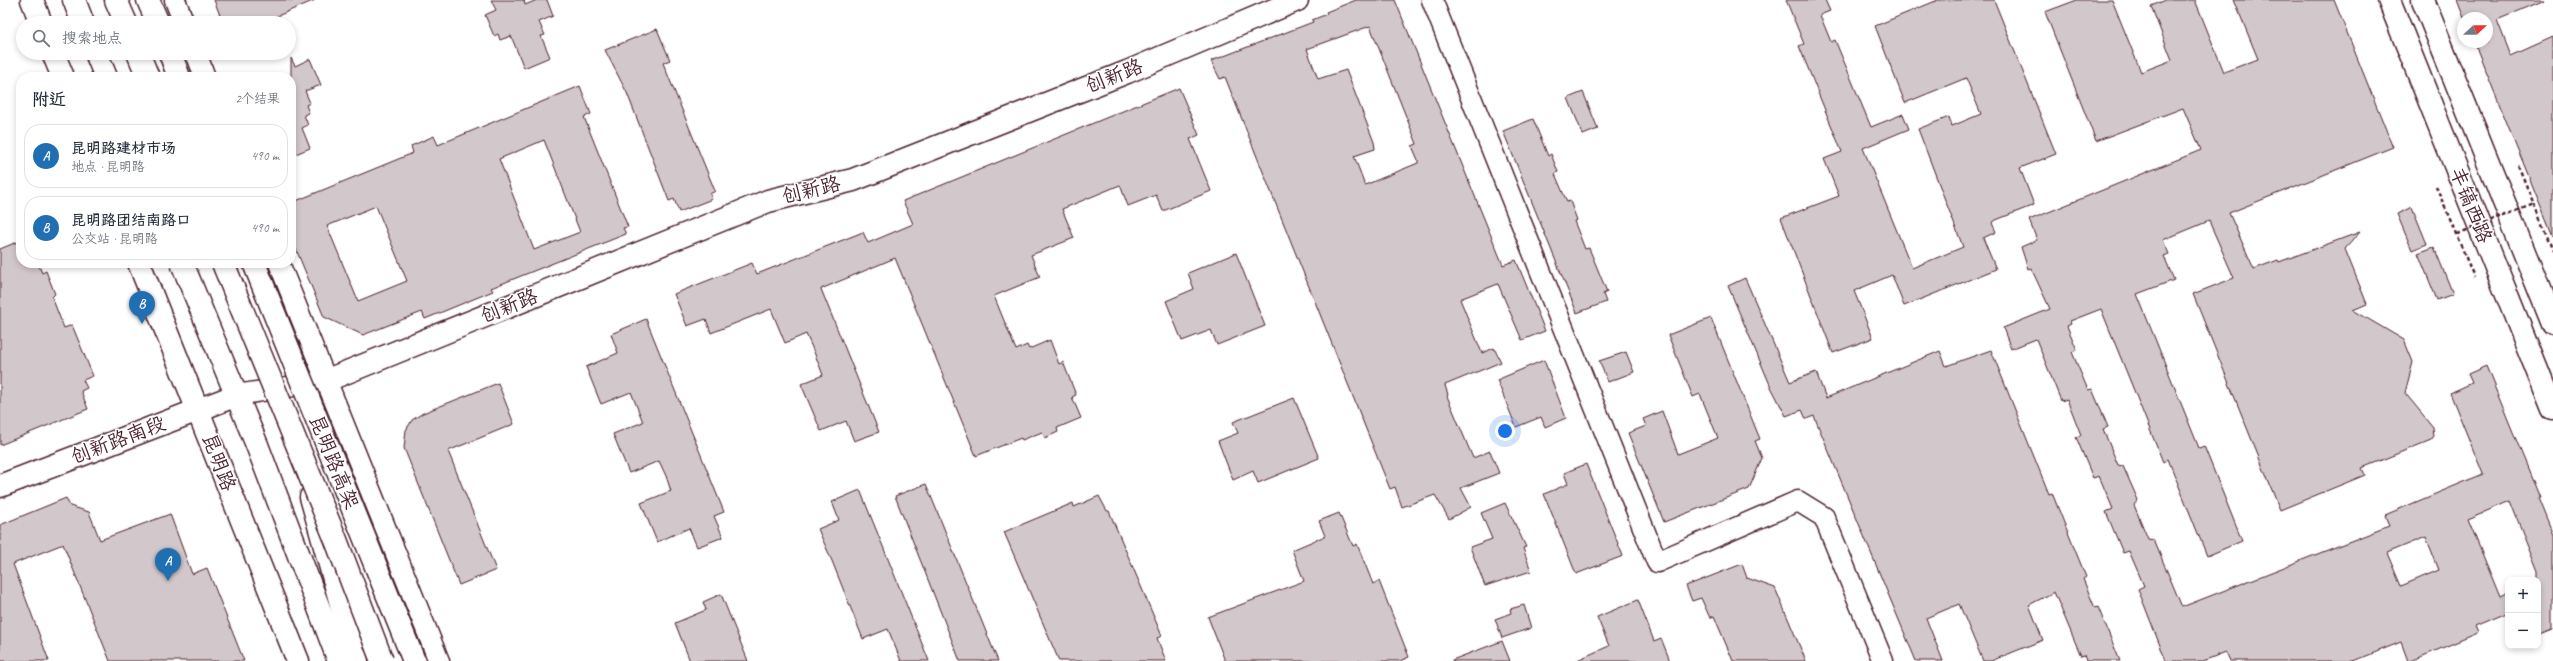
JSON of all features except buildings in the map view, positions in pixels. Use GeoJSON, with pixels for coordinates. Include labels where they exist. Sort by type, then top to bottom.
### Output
{"type":"FeatureCollection","features":[{"type":"Feature","properties":{"kind":"main road"},"geometry":{"type":"LineString","coordinates":[[32,0],[38,16]]}},
{"type":"Feature","properties":{"kind":"main road"},"geometry":{"type":"LineString","coordinates":[[74,0],[81,16]]}},
{"type":"Feature","properties":{"kind":"main road"},"geometry":{"type":"LineString","coordinates":[[116,0],[123,16]]}},
{"type":"Feature","properties":{"kind":"main road"},"geometry":{"type":"LineString","coordinates":[[148,0],[155,16]]}},
{"type":"Feature","properties":{"kind":"main road","name":"创新路"},"geometry":{"type":"LineString","coordinates":[[325,381],[768,201],[853,180],[1127,72],[1297,0]]}},
{"type":"Feature","properties":{"kind":"main road","name":"丰镐西路"},"geometry":{"type":"LineString","coordinates":[[2389,0],[2553,410]]}},
{"type":"Feature","properties":{"kind":"main road","name":"丰镐西路"},"geometry":{"type":"LineString","coordinates":[[2423,0],[2553,324]]}},
{"type":"Feature","properties":{"kind":"main road"},"geometry":{"type":"LineString","coordinates":[[57,60],[61,72]]}},
{"type":"Feature","properties":{"kind":"main road"},"geometry":{"type":"LineString","coordinates":[[99,60],[104,72]]}},
{"type":"Feature","properties":{"kind":"main road"},"geometry":{"type":"LineString","coordinates":[[141,60],[146,72]]}},
{"type":"Feature","properties":{"kind":"main road"},"geometry":{"type":"LineString","coordinates":[[173,60],[177,72]]}},
{"type":"Feature","properties":{"kind":"main road","name":"昆明路"},"geometry":{"type":"LineString","coordinates":[[141,268],[298,661]]}},
{"type":"Feature","properties":{"kind":"main road","name":"昆明路"},"geometry":{"type":"LineString","coordinates":[[184,268],[237,395],[339,661]]}},
{"type":"Feature","properties":{"kind":"main road","name":"昆明路高架"},"geometry":{"type":"LineString","coordinates":[[225,268],[292,432],[382,661]]}},
{"type":"Feature","properties":{"kind":"main road","name":"昆明路高架"},"geometry":{"type":"LineString","coordinates":[[256,268],[414,661]]}},
{"type":"Feature","properties":{"kind":"main road","name":"创新路南段"},"geometry":{"type":"LineString","coordinates":[[0,486],[198,408],[237,395]]}},
{"type":"Feature","properties":{"kind":"main road"},"geometry":{"type":"LineString","coordinates":[[292,432],[357,661]]}},
{"type":"Feature","properties":{"kind":"main road"},"geometry":{"type":"LineString","coordinates":[[398,620],[421,661]]}},
{"type":"Feature","properties":{"kind":"street"},"geometry":{"type":"LineString","coordinates":[[175,0],[181,16]]}},
{"type":"Feature","properties":{"kind":"street"},"geometry":{"type":"LineString","coordinates":[[1432,0],[1657,562],[1798,501],[1824,517],[1883,661]]}},
{"type":"Feature","properties":{"kind":"street"},"geometry":{"type":"LineString","coordinates":[[199,60],[203,72]]}},
{"type":"Feature","properties":{"kind":"street"},"geometry":{"type":"LineString","coordinates":[[281,268],[325,381],[439,661]]}},
{"type":"Feature","properties":{"kind":"street"},"geometry":{"type":"LineString","coordinates":[[237,395],[325,381]]}},
{"type":"Feature","properties":{"kind":"path"},"geometry":{"type":"LineString","coordinates":[[2518,165],[2553,252]]}},
{"type":"Feature","properties":{"kind":"path"},"geometry":{"type":"LineString","coordinates":[[2436,186],[2474,277]]}},
{"type":"Feature","properties":{"kind":"path"},"geometry":{"type":"LineString","coordinates":[[2457,234],[2534,204]]}},
{"type":"Feature","properties":{"kind":"place","name":"昆明路团结南路口"},"geometry":{"type":"Point","coordinates":[142,324]}},
{"type":"Feature","properties":{"kind":"place","name":"昆明路建材市场"},"geometry":{"type":"Point","coordinates":[168,581]}}]}
